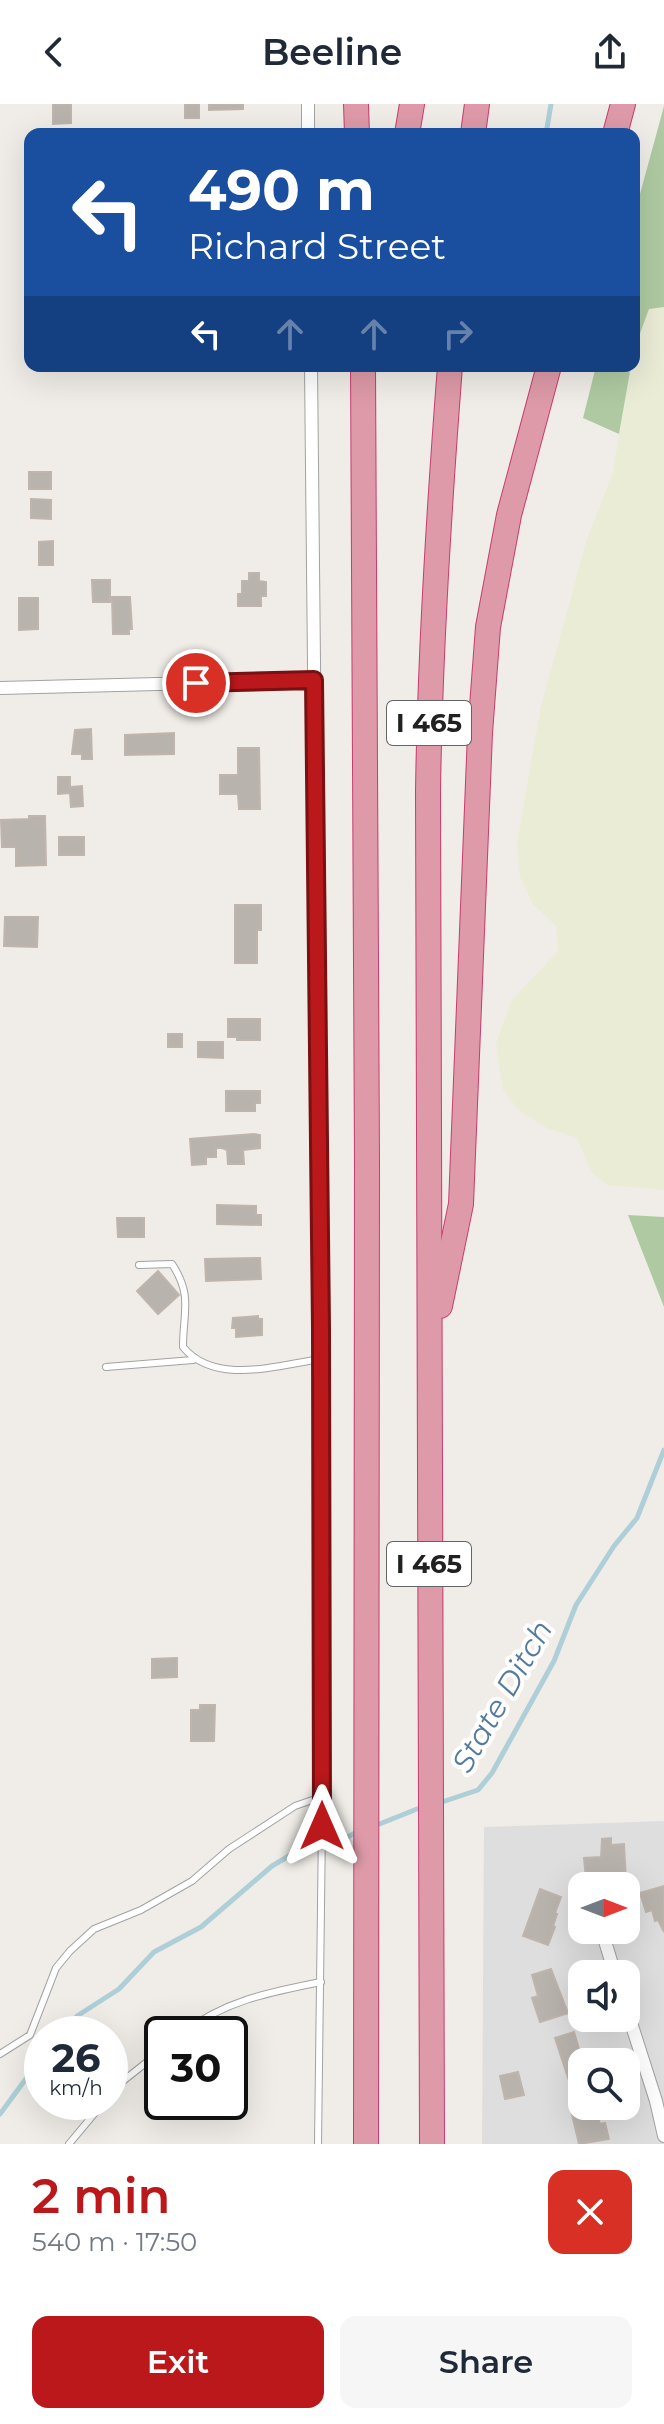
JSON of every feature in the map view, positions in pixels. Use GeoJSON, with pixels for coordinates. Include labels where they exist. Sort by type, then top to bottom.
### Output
{"type":"FeatureCollection","features":[{"type":"Feature","properties":{"kind":"highway"},"geometry":{"type":"LineString","coordinates":[[356,104],[357,128]]}},
{"type":"Feature","properties":{"kind":"highway"},"geometry":{"type":"LineString","coordinates":[[408,128],[412,104]]}},
{"type":"Feature","properties":{"kind":"highway"},"geometry":{"type":"LineString","coordinates":[[474,128],[477,104]]}},
{"type":"Feature","properties":{"kind":"highway"},"geometry":{"type":"LineString","coordinates":[[617,128],[623,104]]}},
{"type":"Feature","properties":{"kind":"highway"},"geometry":{"type":"LineString","coordinates":[[363,372],[363,436]]}},
{"type":"Feature","properties":{"kind":"highway","name":"I 465"},"geometry":{"type":"LineString","coordinates":[[366,2144],[367,1161],[363,436],[373,401],[376,372]]}},
{"type":"Feature","properties":{"kind":"highway","name":"I 465"},"geometry":{"type":"LineString","coordinates":[[432,2144],[430,678],[450,372]]}},
{"type":"Feature","properties":{"kind":"highway"},"geometry":{"type":"LineString","coordinates":[[429,1359],[461,1204],[480,733],[488,627],[509,515],[547,372]]}},
{"type":"Feature","properties":{"kind":"street"},"geometry":{"type":"LineString","coordinates":[[308,104],[308,128]]}},
{"type":"Feature","properties":{"kind":"street"},"geometry":{"type":"LineString","coordinates":[[311,372],[321,1359],[322,1826]]}},
{"type":"Feature","properties":{"kind":"street"},"geometry":{"type":"LineString","coordinates":[[0,688],[314,680]]}},
{"type":"Feature","properties":{"kind":"street"},"geometry":{"type":"LineString","coordinates":[[634,2032],[664,2136]]}},
{"type":"Feature","properties":{"kind":"lane"},"geometry":{"type":"LineString","coordinates":[[139,1265],[172,1264],[182,1279],[187,1295],[183,1347],[193,1360]]}},
{"type":"Feature","properties":{"kind":"lane"},"geometry":{"type":"LineString","coordinates":[[106,1367],[193,1360],[209,1367],[236,1370],[321,1359]]}},
{"type":"Feature","properties":{"kind":"lane"},"geometry":{"type":"LineString","coordinates":[[0,2054],[30,2035],[56,1968],[94,1929],[141,1910],[192,1881],[229,1849],[295,1806],[321,1797]]}},
{"type":"Feature","properties":{"kind":"lane"},"geometry":{"type":"LineString","coordinates":[[318,2144],[322,1826]]}},
{"type":"Feature","properties":{"kind":"lane"},"geometry":{"type":"LineString","coordinates":[[205,2016],[256,1995],[321,1982]]}},
{"type":"Feature","properties":{"kind":"lane"},"geometry":{"type":"LineString","coordinates":[[128,2077],[144,2064]]}},
{"type":"Feature","properties":{"kind":"lane"},"geometry":{"type":"LineString","coordinates":[[69,2144],[89,2120]]}},
{"type":"Feature","properties":{"kind":"shaded area"},"geometry":{"type":"Polygon","coordinates":[[[664,1821],[664,2144],[482,2144],[484,1827],[664,1821]]]}},
{"type":"Feature","properties":{"kind":"green space"},"geometry":{"type":"Polygon","coordinates":[[[664,106],[664,307],[649,309],[640,334],[640,194],[664,106]]]}},
{"type":"Feature","properties":{"kind":"green space"},"geometry":{"type":"Polygon","coordinates":[[[664,307],[664,1190],[607,1185],[591,1172],[577,1138],[547,1128],[519,1111],[503,1090],[496,1044],[511,1001],[558,951],[556,926],[533,904],[520,877],[517,843],[541,706],[587,539],[613,472],[630,372],[640,372],[640,334],[649,309],[664,307]]]}},
{"type":"Feature","properties":{"kind":"green space"},"geometry":{"type":"Polygon","coordinates":[[[594,372],[630,372],[619,434],[583,418],[594,372]]]}},
{"type":"Feature","properties":{"kind":"green space"},"geometry":{"type":"Polygon","coordinates":[[[628,1215],[664,1217],[664,1307],[628,1215]]]}},
{"type":"Feature","properties":{"kind":"building"},"geometry":{"type":"Polygon","coordinates":[[[53,104],[71,104],[71,123],[53,124],[53,104]]]}},
{"type":"Feature","properties":{"kind":"building"},"geometry":{"type":"Polygon","coordinates":[[[185,104],[199,104],[199,118],[185,118],[185,104]]]}},
{"type":"Feature","properties":{"kind":"building"},"geometry":{"type":"Polygon","coordinates":[[[209,104],[243,104],[243,109],[209,110],[209,104]]]}},
{"type":"Feature","properties":{"kind":"building"},"geometry":{"type":"Polygon","coordinates":[[[29,472],[51,472],[51,489],[29,489],[29,472]]]}},
{"type":"Feature","properties":{"kind":"building"},"geometry":{"type":"Polygon","coordinates":[[[31,499],[51,500],[51,519],[31,518],[31,499]]]}},
{"type":"Feature","properties":{"kind":"building"},"geometry":{"type":"Polygon","coordinates":[[[53,541],[53,565],[39,565],[39,542],[53,541]]]}},
{"type":"Feature","properties":{"kind":"building"},"geometry":{"type":"Polygon","coordinates":[[[249,573],[259,573],[259,581],[266,582],[266,596],[261,596],[261,606],[238,606],[242,581],[249,581],[249,573]]]}},
{"type":"Feature","properties":{"kind":"building"},"geometry":{"type":"Polygon","coordinates":[[[92,580],[110,580],[110,602],[93,602],[92,580]]]}},
{"type":"Feature","properties":{"kind":"building"},"geometry":{"type":"Polygon","coordinates":[[[112,597],[130,597],[132,629],[129,629],[129,634],[113,634],[112,597]]]}},
{"type":"Feature","properties":{"kind":"building"},"geometry":{"type":"Polygon","coordinates":[[[19,598],[38,598],[38,629],[19,630],[19,598]]]}},
{"type":"Feature","properties":{"kind":"building"},"geometry":{"type":"Polygon","coordinates":[[[91,729],[92,759],[82,759],[82,754],[72,754],[75,730],[91,729]]]}},
{"type":"Feature","properties":{"kind":"building"},"geometry":{"type":"Polygon","coordinates":[[[174,733],[174,754],[125,755],[125,735],[174,733]]]}},
{"type":"Feature","properties":{"kind":"building"},"geometry":{"type":"Polygon","coordinates":[[[238,748],[259,748],[260,809],[239,809],[238,794],[220,794],[220,775],[238,775],[238,748]]]}},
{"type":"Feature","properties":{"kind":"building"},"geometry":{"type":"Polygon","coordinates":[[[58,777],[70,777],[70,787],[82,786],[83,806],[71,807],[70,793],[58,794],[58,777]]]}},
{"type":"Feature","properties":{"kind":"building"},"geometry":{"type":"Polygon","coordinates":[[[29,816],[45,816],[46,865],[16,866],[16,847],[2,847],[1,820],[29,819],[29,816]]]}},
{"type":"Feature","properties":{"kind":"building"},"geometry":{"type":"Polygon","coordinates":[[[59,837],[84,837],[84,855],[59,855],[59,837]]]}},
{"type":"Feature","properties":{"kind":"building"},"geometry":{"type":"Polygon","coordinates":[[[235,905],[261,905],[257,963],[235,963],[235,905]]]}},
{"type":"Feature","properties":{"kind":"building"},"geometry":{"type":"Polygon","coordinates":[[[5,917],[38,917],[37,947],[4,946],[5,917]]]}},
{"type":"Feature","properties":{"kind":"building"},"geometry":{"type":"Polygon","coordinates":[[[228,1019],[260,1019],[260,1040],[228,1037],[228,1019]]]}},
{"type":"Feature","properties":{"kind":"building"},"geometry":{"type":"Polygon","coordinates":[[[168,1034],[182,1034],[182,1047],[168,1047],[168,1034]]]}},
{"type":"Feature","properties":{"kind":"building"},"geometry":{"type":"Polygon","coordinates":[[[198,1042],[223,1042],[223,1058],[198,1057],[198,1042]]]}},
{"type":"Feature","properties":{"kind":"building"},"geometry":{"type":"Polygon","coordinates":[[[226,1091],[260,1091],[260,1103],[255,1103],[255,1111],[226,1111],[226,1091]]]}},
{"type":"Feature","properties":{"kind":"building"},"geometry":{"type":"Polygon","coordinates":[[[260,1135],[260,1148],[243,1150],[244,1164],[228,1164],[227,1150],[216,1148],[216,1157],[206,1157],[206,1164],[192,1165],[190,1139],[260,1135]]]}},
{"type":"Feature","properties":{"kind":"building"},"geometry":{"type":"Polygon","coordinates":[[[217,1205],[256,1206],[256,1215],[261,1215],[261,1225],[217,1224],[217,1205]]]}},
{"type":"Feature","properties":{"kind":"building"},"geometry":{"type":"Polygon","coordinates":[[[117,1218],[144,1218],[144,1237],[118,1237],[117,1218]]]}},
{"type":"Feature","properties":{"kind":"building"},"geometry":{"type":"Polygon","coordinates":[[[260,1258],[261,1279],[206,1281],[205,1259],[260,1258]]]}},
{"type":"Feature","properties":{"kind":"building"},"geometry":{"type":"Polygon","coordinates":[[[158,1271],[179,1295],[158,1314],[137,1291],[158,1271]]]}},
{"type":"Feature","properties":{"kind":"building"},"geometry":{"type":"Polygon","coordinates":[[[258,1316],[262,1319],[262,1335],[236,1337],[236,1328],[232,1328],[233,1318],[258,1316]]]}},
{"type":"Feature","properties":{"kind":"building"},"geometry":{"type":"Polygon","coordinates":[[[177,1658],[177,1677],[152,1678],[152,1659],[177,1658]]]}},
{"type":"Feature","properties":{"kind":"building"},"geometry":{"type":"Polygon","coordinates":[[[200,1705],[215,1705],[214,1741],[191,1741],[191,1710],[200,1710],[200,1705]]]}},
{"type":"Feature","properties":{"kind":"building"},"geometry":{"type":"Polygon","coordinates":[[[611,1838],[611,1845],[624,1844],[626,1872],[585,1872],[584,1858],[601,1857],[602,1839],[611,1838]]]}},
{"type":"Feature","properties":{"kind":"building"},"geometry":{"type":"Polygon","coordinates":[[[664,1886],[664,1932],[658,1920],[655,1921],[652,1910],[646,1912],[640,1893],[664,1886]]]}},
{"type":"Feature","properties":{"kind":"building"},"geometry":{"type":"Polygon","coordinates":[[[540,1889],[561,1897],[548,1945],[523,1936],[540,1889]]]}},
{"type":"Feature","properties":{"kind":"building"},"geometry":{"type":"Polygon","coordinates":[[[551,1969],[568,2013],[540,2022],[532,1998],[538,1996],[532,1975],[551,1969]]]}},
{"type":"Feature","properties":{"kind":"building"},"geometry":{"type":"Polygon","coordinates":[[[574,2032],[579,2048],[568,2048],[568,2078],[555,2038],[574,2032]]]}},
{"type":"Feature","properties":{"kind":"building"},"geometry":{"type":"Polygon","coordinates":[[[518,2072],[524,2095],[505,2099],[500,2076],[518,2072]]]}},
{"type":"Feature","properties":{"kind":"building"},"geometry":{"type":"Polygon","coordinates":[[[573,2120],[599,2120],[600,2124],[605,2123],[609,2139],[579,2144],[573,2120]]]}},
{"type":"Feature","properties":{"kind":"waterway"},"geometry":{"type":"LineString","coordinates":[[547,128],[551,104]]}},
{"type":"Feature","properties":{"kind":"waterway","name":"State Ditch"},"geometry":{"type":"LineString","coordinates":[[439,1803],[478,1790],[492,1773],[554,1661],[576,1605],[614,1546],[637,1518],[664,1450]]}},
{"type":"Feature","properties":{"kind":"waterway","name":"State Ditch"},"geometry":{"type":"LineString","coordinates":[[372,1827],[422,1807]]}},
{"type":"Feature","properties":{"kind":"waterway","name":"State Ditch"},"geometry":{"type":"LineString","coordinates":[[77,2016],[119,1989],[154,1952],[201,1927],[272,1866],[309,1844],[338,1842],[359,1831]]}},
{"type":"Feature","properties":{"kind":"waterway","name":"State Ditch"},"geometry":{"type":"LineString","coordinates":[[0,2114],[24,2081]]}},
{"type":"Feature","properties":{"kind":"route"},"geometry":{"type":"LineString","coordinates":[[196,683],[314,680],[321,1328],[322,1826]]}}]}
